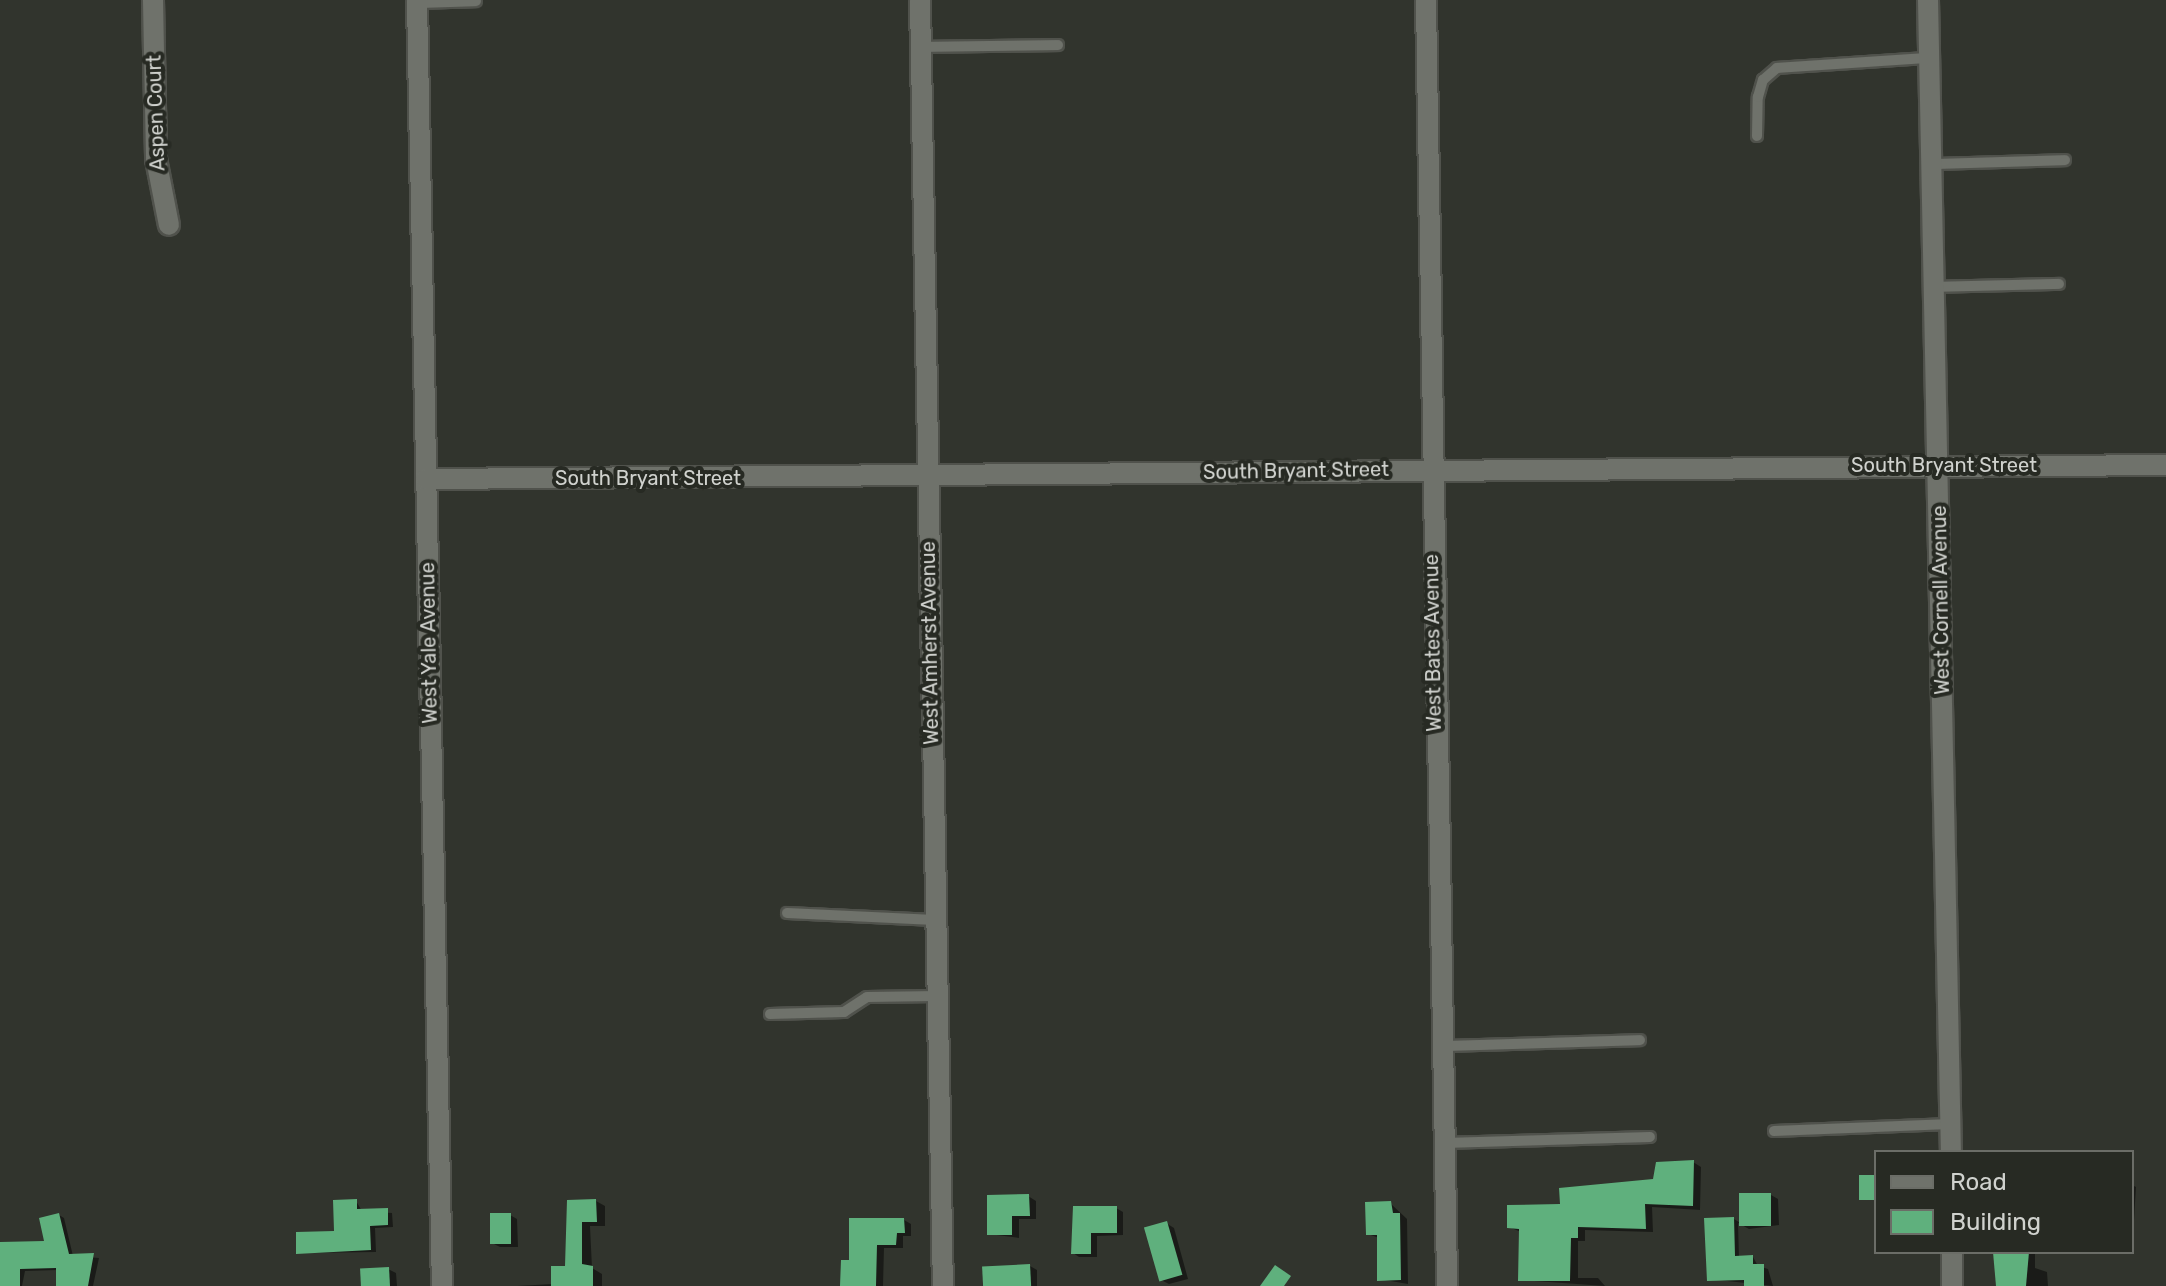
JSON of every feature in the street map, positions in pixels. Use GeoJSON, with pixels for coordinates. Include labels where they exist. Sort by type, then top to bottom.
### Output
{"type":"FeatureCollection","features":[{"type":"Feature","properties":{"kind":"street","name":"Aspen Court"},"geometry":{"type":"LineString","coordinates":[[153,0],[156,159],[169,225]]}},
{"type":"Feature","properties":{"kind":"street","name":"West Amherst Avenue"},"geometry":{"type":"LineString","coordinates":[[920,0],[943,1286]]}},
{"type":"Feature","properties":{"kind":"street","name":"West Bates Avenue"},"geometry":{"type":"LineString","coordinates":[[1426,0],[1430,470],[1447,1286]]}},
{"type":"Feature","properties":{"kind":"street","name":"West Cornell Avenue"},"geometry":{"type":"LineString","coordinates":[[1928,0],[1940,465],[1951,1150]]}},
{"type":"Feature","properties":{"kind":"street","name":"West Yale Avenue"},"geometry":{"type":"LineString","coordinates":[[417,2],[442,1286]]}},
{"type":"Feature","properties":{"kind":"street","name":"South Bryant Street"},"geometry":{"type":"LineString","coordinates":[[426,479],[2166,465]]}},
{"type":"Feature","properties":{"kind":"street"},"geometry":{"type":"LineString","coordinates":[[1952,1254],[1952,1286]]}},
{"type":"Feature","properties":{"kind":"lane"},"geometry":{"type":"LineString","coordinates":[[417,2],[476,1]]}},
{"type":"Feature","properties":{"kind":"lane"},"geometry":{"type":"LineString","coordinates":[[921,47],[1058,45]]}},
{"type":"Feature","properties":{"kind":"lane"},"geometry":{"type":"LineString","coordinates":[[1757,136],[1758,97],[1763,80],[1777,68],[1929,58]]}},
{"type":"Feature","properties":{"kind":"lane"},"geometry":{"type":"LineString","coordinates":[[1932,164],[2065,160]]}},
{"type":"Feature","properties":{"kind":"lane"},"geometry":{"type":"LineString","coordinates":[[1935,287],[2059,284]]}},
{"type":"Feature","properties":{"kind":"lane"},"geometry":{"type":"LineString","coordinates":[[787,913],[935,920]]}},
{"type":"Feature","properties":{"kind":"lane"},"geometry":{"type":"LineString","coordinates":[[770,1014],[844,1012],[867,997],[937,996]]}},
{"type":"Feature","properties":{"kind":"lane"},"geometry":{"type":"LineString","coordinates":[[1442,1046],[1640,1040]]}},
{"type":"Feature","properties":{"kind":"lane"},"geometry":{"type":"LineString","coordinates":[[1774,1131],[1951,1124]]}},
{"type":"Feature","properties":{"kind":"lane"},"geometry":{"type":"LineString","coordinates":[[1444,1143],[1650,1137]]}},
{"type":"Feature","properties":{"kind":"building"},"geometry":{"type":"Polygon","coordinates":[[[1694,1160],[1693,1206],[1645,1204],[1646,1229],[1578,1227],[1578,1238],[1571,1238],[1570,1281],[1518,1281],[1519,1229],[1507,1228],[1507,1205],[1560,1204],[1559,1188],[1653,1179],[1656,1162],[1694,1160]]]}},
{"type":"Feature","properties":{"kind":"building"},"geometry":{"type":"Polygon","coordinates":[[[1859,1175],[1874,1175],[1874,1200],[1859,1200],[1859,1175]]]}},
{"type":"Feature","properties":{"kind":"building"},"geometry":{"type":"Polygon","coordinates":[[[1739,1193],[1771,1193],[1771,1226],[1739,1226],[1739,1193]]]}},
{"type":"Feature","properties":{"kind":"building"},"geometry":{"type":"Polygon","coordinates":[[[1029,1194],[1030,1216],[1012,1216],[1012,1235],[987,1235],[987,1195],[1029,1194]]]}},
{"type":"Feature","properties":{"kind":"building"},"geometry":{"type":"Polygon","coordinates":[[[357,1199],[357,1209],[388,1208],[388,1225],[370,1226],[371,1250],[296,1254],[296,1232],[334,1231],[333,1200],[357,1199]]]}},
{"type":"Feature","properties":{"kind":"building"},"geometry":{"type":"Polygon","coordinates":[[[596,1199],[597,1222],[582,1222],[582,1264],[593,1266],[593,1286],[551,1286],[551,1266],[565,1266],[567,1200],[596,1199]]]}},
{"type":"Feature","properties":{"kind":"building"},"geometry":{"type":"Polygon","coordinates":[[[1391,1201],[1393,1213],[1400,1213],[1401,1280],[1377,1281],[1377,1235],[1366,1235],[1365,1202],[1391,1201]]]}},
{"type":"Feature","properties":{"kind":"building"},"geometry":{"type":"Polygon","coordinates":[[[1073,1206],[1117,1206],[1117,1233],[1091,1233],[1091,1254],[1071,1254],[1073,1206]]]}},
{"type":"Feature","properties":{"kind":"building"},"geometry":{"type":"Polygon","coordinates":[[[59,1213],[69,1254],[94,1253],[88,1286],[56,1286],[56,1268],[20,1269],[20,1286],[0,1286],[0,1242],[44,1241],[39,1218],[59,1213]]]}},
{"type":"Feature","properties":{"kind":"building"},"geometry":{"type":"Polygon","coordinates":[[[490,1213],[511,1213],[511,1244],[490,1244],[490,1213]]]}},
{"type":"Feature","properties":{"kind":"building"},"geometry":{"type":"Polygon","coordinates":[[[1734,1217],[1735,1256],[1753,1255],[1753,1264],[1764,1264],[1764,1286],[1744,1286],[1744,1280],[1707,1281],[1704,1218],[1734,1217]]]}},
{"type":"Feature","properties":{"kind":"building"},"geometry":{"type":"Polygon","coordinates":[[[849,1218],[904,1218],[905,1233],[897,1233],[896,1245],[877,1245],[876,1286],[840,1286],[841,1260],[849,1260],[849,1218]]]}},
{"type":"Feature","properties":{"kind":"building"},"geometry":{"type":"Polygon","coordinates":[[[1167,1221],[1182,1275],[1159,1281],[1144,1228],[1167,1221]]]}},
{"type":"Feature","properties":{"kind":"building"},"geometry":{"type":"Polygon","coordinates":[[[1993,1254],[2029,1254],[2026,1286],[1996,1286],[1993,1254]]]}},
{"type":"Feature","properties":{"kind":"building"},"geometry":{"type":"Polygon","coordinates":[[[1030,1264],[1031,1286],[983,1286],[982,1267],[1030,1264]]]}},
{"type":"Feature","properties":{"kind":"building"},"geometry":{"type":"Polygon","coordinates":[[[1275,1265],[1291,1276],[1284,1286],[1260,1286],[1275,1265]]]}},
{"type":"Feature","properties":{"kind":"building"},"geometry":{"type":"Polygon","coordinates":[[[389,1267],[390,1286],[361,1286],[360,1269],[389,1267]]]}}]}
